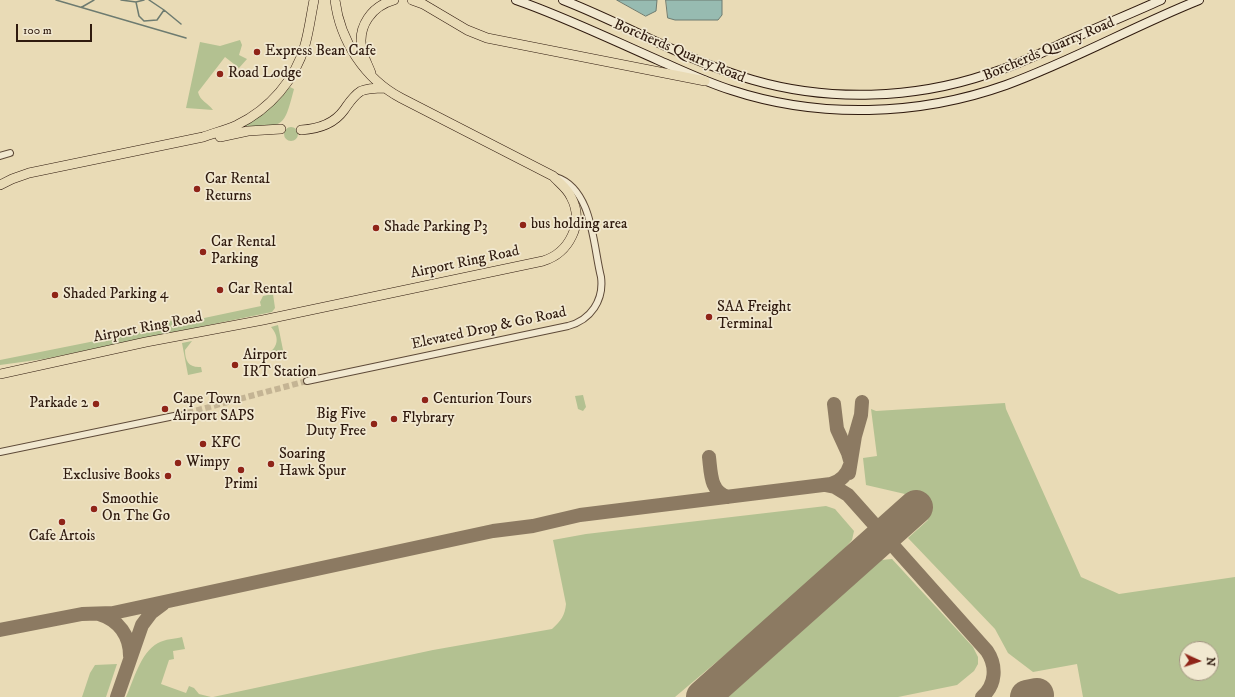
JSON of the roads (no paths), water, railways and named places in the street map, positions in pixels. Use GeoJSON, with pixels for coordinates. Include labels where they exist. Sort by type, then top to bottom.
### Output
{"type":"FeatureCollection","features":[{"type":"Feature","properties":{"kind":"main road"},"geometry":{"type":"LineString","coordinates":[[0,185],[21,175],[203,137],[238,124],[253,116],[270,103],[292,75],[306,42],[314,0]]}},
{"type":"Feature","properties":{"kind":"main road","name":"Airport Ring Road"},"geometry":{"type":"LineString","coordinates":[[0,374],[131,345],[263,320],[546,260],[558,254],[568,244],[573,235],[576,222],[575,208],[571,195],[565,187],[553,176],[398,97],[385,88],[372,77],[358,60],[347,42],[340,23],[335,0]]}},
{"type":"Feature","properties":{"kind":"main road"},"geometry":{"type":"LineString","coordinates":[[372,77],[362,49],[363,30],[368,18],[375,9],[388,1],[394,0]]}},
{"type":"Feature","properties":{"kind":"main road"},"geometry":{"type":"LineString","coordinates":[[412,0],[423,4],[467,30],[487,38],[705,81]]}},
{"type":"Feature","properties":{"kind":"main road","name":"Borcherds Quarry Road"},"geometry":{"type":"LineString","coordinates":[[516,0],[580,25],[705,81],[745,95],[780,103],[815,108],[870,110],[905,108],[932,104],[974,95],[1020,80],[1200,0]]}},
{"type":"Feature","properties":{"kind":"main road","name":"Borcherds Quarry Road"},"geometry":{"type":"LineString","coordinates":[[563,0],[685,55],[752,80],[807,91],[863,95],[920,90],[982,77],[1022,62],[1161,0]]}},
{"type":"Feature","properties":{"kind":"main road"},"geometry":{"type":"LineString","coordinates":[[301,130],[319,128],[330,123],[343,112],[353,97],[362,91],[371,88],[385,88]]}},
{"type":"Feature","properties":{"kind":"main road"},"geometry":{"type":"LineString","coordinates":[[203,137],[221,137],[248,131],[281,129]]}},
{"type":"Feature","properties":{"kind":"street"},"geometry":{"type":"LineString","coordinates":[[0,153],[10,153],[0,156]]}},
{"type":"Feature","properties":{"kind":"street","name":"Elevated Drop & Go Road"},"geometry":{"type":"LineString","coordinates":[[307,381],[572,325],[581,321],[593,310],[600,294],[601,277],[588,213],[584,204],[569,183],[553,176]]}},
{"type":"Feature","properties":{"kind":"street"},"geometry":{"type":"LineString","coordinates":[[3,452],[179,414]]}},
{"type":"Feature","properties":{"kind":"water"},"geometry":{"type":"Polygon","coordinates":[[[617,0],[657,0],[656,11],[646,16],[617,0]]]}},
{"type":"Feature","properties":{"kind":"water"},"geometry":{"type":"Polygon","coordinates":[[[666,0],[722,0],[722,15],[718,20],[675,20],[668,18],[666,0]]]}},
{"type":"Feature","properties":{"kind":"waterway"},"geometry":{"type":"LineString","coordinates":[[56,0],[186,38]]}},
{"type":"Feature","properties":{"kind":"waterway"},"geometry":{"type":"LineString","coordinates":[[82,7],[94,0]]}},
{"type":"Feature","properties":{"kind":"waterway"},"geometry":{"type":"LineString","coordinates":[[121,0],[136,2],[139,16],[144,21],[157,20],[164,10]]}},
{"type":"Feature","properties":{"kind":"waterway"},"geometry":{"type":"LineString","coordinates":[[136,2],[144,0]]}},
{"type":"Feature","properties":{"kind":"waterway"},"geometry":{"type":"LineString","coordinates":[[149,0],[181,24]]}},
{"type":"Feature","properties":{"kind":"tunnel"},"geometry":{"type":"LineString","coordinates":[[179,415],[307,381]]}},
{"type":"Feature","properties":{"kind":"place","name":"Express Bean Cafe"},"geometry":{"type":"Point","coordinates":[257,52]}},
{"type":"Feature","properties":{"kind":"place","name":"Road Lodge"},"geometry":{"type":"Point","coordinates":[220,74]}},
{"type":"Feature","properties":{"kind":"place","name":"Car Rental Returns"},"geometry":{"type":"Point","coordinates":[197,189]}},
{"type":"Feature","properties":{"kind":"place","name":"bus holding area"},"geometry":{"type":"Point","coordinates":[523,225]}},
{"type":"Feature","properties":{"kind":"place","name":"Shade Parking P3"},"geometry":{"type":"Point","coordinates":[376,228]}},
{"type":"Feature","properties":{"kind":"place","name":"Car Rental Parking"},"geometry":{"type":"Point","coordinates":[203,252]}},
{"type":"Feature","properties":{"kind":"place","name":"Car Rental"},"geometry":{"type":"Point","coordinates":[220,290]}},
{"type":"Feature","properties":{"kind":"place","name":"Shaded Parking 4"},"geometry":{"type":"Point","coordinates":[55,295]}},
{"type":"Feature","properties":{"kind":"place","name":"SAA Freight Terminal"},"geometry":{"type":"Point","coordinates":[709,317]}},
{"type":"Feature","properties":{"kind":"place","name":"Airport IRT Station"},"geometry":{"type":"Point","coordinates":[235,365]}},
{"type":"Feature","properties":{"kind":"place","name":"Centurion Tours"},"geometry":{"type":"Point","coordinates":[425,400]}},
{"type":"Feature","properties":{"kind":"place","name":"Parkade 2"},"geometry":{"type":"Point","coordinates":[96,404]}},
{"type":"Feature","properties":{"kind":"place","name":"Cape Town Airport SAPS"},"geometry":{"type":"Point","coordinates":[165,409]}},
{"type":"Feature","properties":{"kind":"place","name":"Flybrary"},"geometry":{"type":"Point","coordinates":[394,419]}},
{"type":"Feature","properties":{"kind":"place","name":"Big Five Duty Free"},"geometry":{"type":"Point","coordinates":[374,424]}},
{"type":"Feature","properties":{"kind":"place","name":"KFC"},"geometry":{"type":"Point","coordinates":[203,444]}},
{"type":"Feature","properties":{"kind":"place","name":"Wimpy"},"geometry":{"type":"Point","coordinates":[178,463]}},
{"type":"Feature","properties":{"kind":"place","name":"Soaring Hawk Spur"},"geometry":{"type":"Point","coordinates":[271,464]}},
{"type":"Feature","properties":{"kind":"place","name":"Primi"},"geometry":{"type":"Point","coordinates":[241,470]}},
{"type":"Feature","properties":{"kind":"place","name":"Exclusive Books"},"geometry":{"type":"Point","coordinates":[168,476]}},
{"type":"Feature","properties":{"kind":"place","name":"Smoothie On The Go"},"geometry":{"type":"Point","coordinates":[94,509]}},
{"type":"Feature","properties":{"kind":"place","name":"Cafe Artois"},"geometry":{"type":"Point","coordinates":[62,522]}}]}
